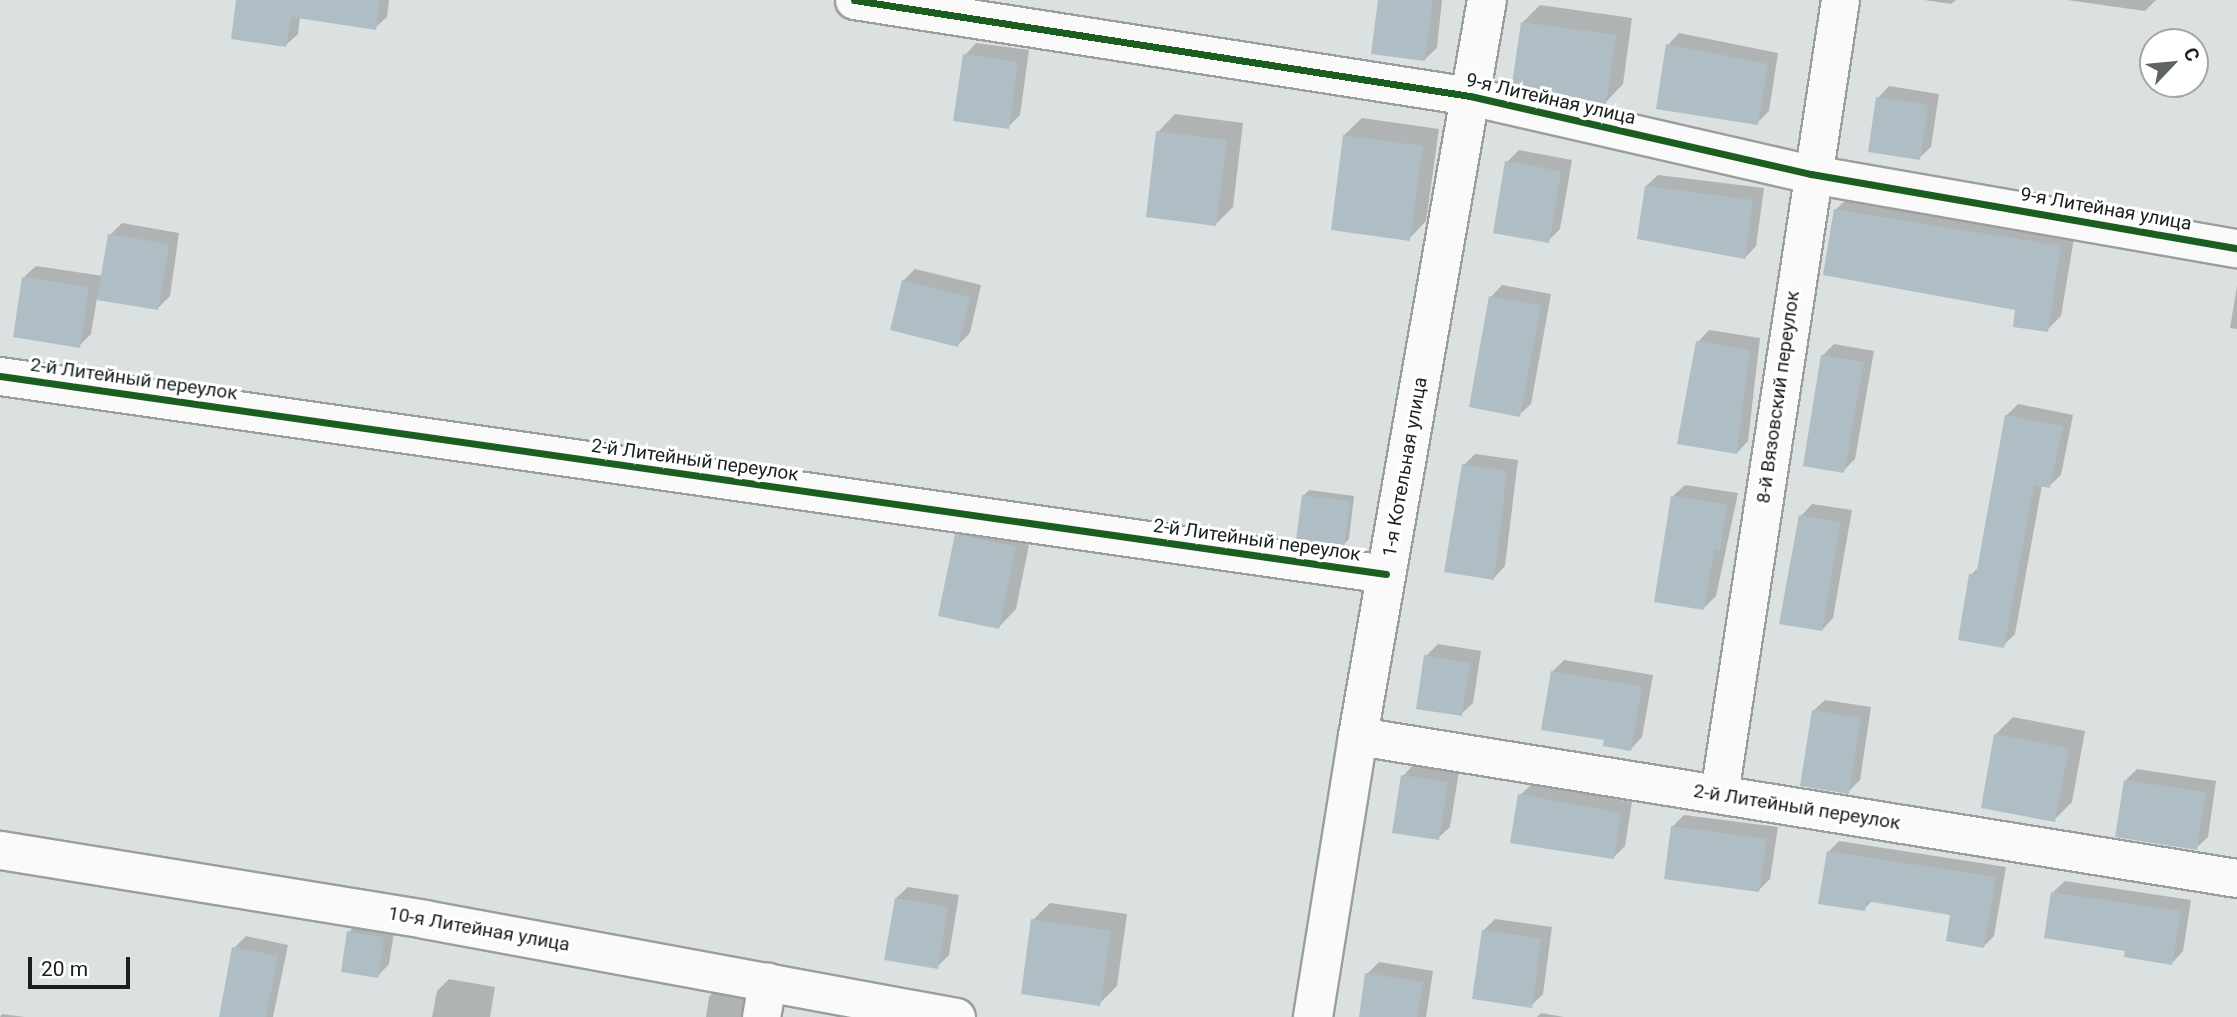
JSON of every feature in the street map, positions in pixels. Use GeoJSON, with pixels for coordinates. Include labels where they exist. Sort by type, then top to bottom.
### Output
{"type":"FeatureCollection","features":[{"type":"Feature","properties":{"kind":"street","name":"9-я Литейная улица"},"geometry":{"type":"LineString","coordinates":[[854,0],[1470,96],[1811,174],[2237,248]]}},
{"type":"Feature","properties":{"kind":"street","name":"1-я Котельная улица"},"geometry":{"type":"LineString","coordinates":[[1313,1017],[1358,736],[1488,0]]}},
{"type":"Feature","properties":{"kind":"street","name":"8-й Вязовский переулок"},"geometry":{"type":"LineString","coordinates":[[1719,794],[1811,174],[1840,0]]}},
{"type":"Feature","properties":{"kind":"street","name":"2-й Литейный переулок"},"geometry":{"type":"LineString","coordinates":[[0,376],[1386,574]]}},
{"type":"Feature","properties":{"kind":"street","name":"2-й Литейный переулок"},"geometry":{"type":"LineString","coordinates":[[1358,736],[2237,878]]}},
{"type":"Feature","properties":{"kind":"street","name":"10-я Литейная улица"},"geometry":{"type":"LineString","coordinates":[[0,850],[424,919],[764,1000],[951,1017]]}},
{"type":"Feature","properties":{"kind":"building"},"geometry":{"type":"Polygon","coordinates":[[[236,0],[380,0],[376,30],[291,17],[286,47],[231,39],[236,0]]]}},
{"type":"Feature","properties":{"kind":"building"},"geometry":{"type":"Polygon","coordinates":[[[1378,0],[1433,0],[1425,61],[1371,54],[1378,0]]]}},
{"type":"Feature","properties":{"kind":"building"},"geometry":{"type":"Polygon","coordinates":[[[1521,22],[1616,35],[1606,104],[1512,84],[1521,22]]]}},
{"type":"Feature","properties":{"kind":"building"},"geometry":{"type":"Polygon","coordinates":[[[1666,44],[1768,64],[1758,125],[1656,109],[1666,44]]]}},
{"type":"Feature","properties":{"kind":"building"},"geometry":{"type":"Polygon","coordinates":[[[963,54],[1018,62],[1009,129],[953,121],[963,54]]]}},
{"type":"Feature","properties":{"kind":"building"},"geometry":{"type":"Polygon","coordinates":[[[1876,97],[1928,105],[1920,160],[1868,152],[1876,97]]]}},
{"type":"Feature","properties":{"kind":"building"},"geometry":{"type":"Polygon","coordinates":[[[1156,131],[1227,140],[1216,226],[1146,217],[1156,131]]]}},
{"type":"Feature","properties":{"kind":"building"},"geometry":{"type":"Polygon","coordinates":[[[1343,135],[1423,146],[1410,241],[1331,230],[1343,135]]]}},
{"type":"Feature","properties":{"kind":"building"},"geometry":{"type":"Polygon","coordinates":[[[1505,161],[1561,171],[1549,243],[1493,233],[1505,161]]]}},
{"type":"Feature","properties":{"kind":"building"},"geometry":{"type":"Polygon","coordinates":[[[1645,186],[1753,200],[1745,259],[1637,239],[1645,186]]]}},
{"type":"Feature","properties":{"kind":"building"},"geometry":{"type":"Polygon","coordinates":[[[1834,209],[2061,246],[2048,332],[2013,327],[2015,310],[1823,275],[1834,209]]]}},
{"type":"Feature","properties":{"kind":"building"},"geometry":{"type":"Polygon","coordinates":[[[108,234],[169,244],[158,310],[97,300],[108,234]]]}},
{"type":"Feature","properties":{"kind":"building"},"geometry":{"type":"Polygon","coordinates":[[[22,277],[89,287],[80,348],[13,337],[22,277]]]}},
{"type":"Feature","properties":{"kind":"building"},"geometry":{"type":"Polygon","coordinates":[[[902,280],[970,297],[958,347],[890,330],[902,280]]]}},
{"type":"Feature","properties":{"kind":"building"},"geometry":{"type":"Polygon","coordinates":[[[1489,296],[1541,305],[1520,417],[1469,407],[1489,296]]]}},
{"type":"Feature","properties":{"kind":"building"},"geometry":{"type":"Polygon","coordinates":[[[1696,341],[1750,350],[1737,454],[1677,444],[1696,341]]]}},
{"type":"Feature","properties":{"kind":"building"},"geometry":{"type":"Polygon","coordinates":[[[1821,355],[1864,362],[1844,473],[1803,466],[1821,355]]]}},
{"type":"Feature","properties":{"kind":"building"},"geometry":{"type":"Polygon","coordinates":[[[2005,415],[2063,426],[2050,488],[2034,485],[2004,648],[1958,640],[1969,574],[1976,575],[2005,415]]]}},
{"type":"Feature","properties":{"kind":"building"},"geometry":{"type":"Polygon","coordinates":[[[1462,464],[1507,471],[1494,580],[1444,572],[1462,464]]]}},
{"type":"Feature","properties":{"kind":"building"},"geometry":{"type":"Polygon","coordinates":[[[1302,495],[1350,501],[1344,547],[1296,540],[1302,495]]]}},
{"type":"Feature","properties":{"kind":"building"},"geometry":{"type":"Polygon","coordinates":[[[1671,496],[1727,504],[1720,550],[1714,549],[1704,610],[1654,602],[1671,496]]]}},
{"type":"Feature","properties":{"kind":"building"},"geometry":{"type":"Polygon","coordinates":[[[1799,515],[1841,522],[1822,631],[1779,624],[1799,515]]]}},
{"type":"Feature","properties":{"kind":"building"},"geometry":{"type":"Polygon","coordinates":[[[955,534],[1016,547],[999,629],[938,616],[955,534]]]}},
{"type":"Feature","properties":{"kind":"building"},"geometry":{"type":"Polygon","coordinates":[[[1424,655],[1470,663],[1462,716],[1416,709],[1424,655]]]}},
{"type":"Feature","properties":{"kind":"building"},"geometry":{"type":"Polygon","coordinates":[[[1551,671],[1642,686],[1631,751],[1603,746],[1604,740],[1541,730],[1551,671]]]}},
{"type":"Feature","properties":{"kind":"building"},"geometry":{"type":"Polygon","coordinates":[[[1812,710],[1861,718],[1849,794],[1800,786],[1812,710]]]}},
{"type":"Feature","properties":{"kind":"building"},"geometry":{"type":"Polygon","coordinates":[[[1994,734],[2069,748],[2055,822],[1981,808],[1994,734]]]}},
{"type":"Feature","properties":{"kind":"building"},"geometry":{"type":"Polygon","coordinates":[[[1401,775],[1448,782],[1439,840],[1392,833],[1401,775]]]}},
{"type":"Feature","properties":{"kind":"building"},"geometry":{"type":"Polygon","coordinates":[[[2124,780],[2206,792],[2197,850],[2115,837],[2124,780]]]}},
{"type":"Feature","properties":{"kind":"building"},"geometry":{"type":"Polygon","coordinates":[[[1518,794],[1621,813],[1614,859],[1510,843],[1518,794]]]}},
{"type":"Feature","properties":{"kind":"building"},"geometry":{"type":"Polygon","coordinates":[[[1671,826],[1767,839],[1759,892],[1664,879],[1671,826]]]}},
{"type":"Feature","properties":{"kind":"building"},"geometry":{"type":"Polygon","coordinates":[[[1827,851],[1996,877],[1984,948],[1946,941],[1950,915],[1866,901],[1865,911],[1818,904],[1827,851]]]}},
{"type":"Feature","properties":{"kind":"building"},"geometry":{"type":"Polygon","coordinates":[[[2051,892],[2181,911],[2172,965],[2124,957],[2125,951],[2044,938],[2051,892]]]}},
{"type":"Feature","properties":{"kind":"building"},"geometry":{"type":"Polygon","coordinates":[[[895,898],[948,906],[938,969],[884,960],[895,898]]]}},
{"type":"Feature","properties":{"kind":"building"},"geometry":{"type":"Polygon","coordinates":[[[1031,919],[1111,931],[1100,1006],[1021,994],[1031,919]]]}},
{"type":"Feature","properties":{"kind":"building"},"geometry":{"type":"Polygon","coordinates":[[[1482,930],[1541,938],[1532,1008],[1472,999],[1482,930]]]}},
{"type":"Feature","properties":{"kind":"building"},"geometry":{"type":"Polygon","coordinates":[[[347,931],[384,937],[378,978],[341,972],[347,931]]]}},
{"type":"Feature","properties":{"kind":"building"},"geometry":{"type":"Polygon","coordinates":[[[232,947],[278,956],[266,1017],[219,1017],[232,947]]]}},
{"type":"Feature","properties":{"kind":"building"},"geometry":{"type":"Polygon","coordinates":[[[1365,973],[1423,982],[1417,1017],[1359,1017],[1365,973]]]}},
{"type":"Feature","properties":{"kind":"cycle path"},"geometry":{"type":"LineString","coordinates":[[854,0],[1470,96],[1811,174],[2237,248]]}},
{"type":"Feature","properties":{"kind":"cycle path"},"geometry":{"type":"LineString","coordinates":[[0,376],[1386,574]]}}]}
